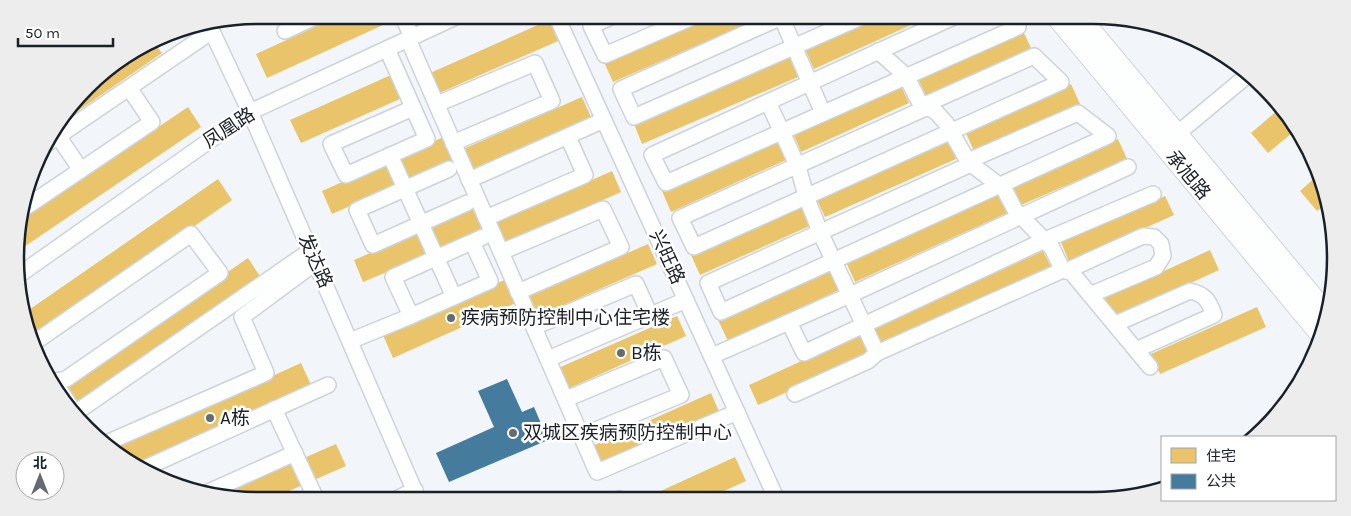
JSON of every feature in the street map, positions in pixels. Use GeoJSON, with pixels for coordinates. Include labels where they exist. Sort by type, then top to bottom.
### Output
{"type":"FeatureCollection","features":[{"type":"Feature","properties":{"kind":"main road","name":"承旭路"},"geometry":{"type":"LineString","coordinates":[[1062,24],[1316,329]]}},
{"type":"Feature","properties":{"kind":"main road","name":"承旭路"},"geometry":{"type":"LineString","coordinates":[[1085,24],[1322,307]]}},
{"type":"Feature","properties":{"kind":"street"},"geometry":{"type":"LineString","coordinates":[[285,31],[299,24]]}},
{"type":"Feature","properties":{"kind":"street"},"geometry":{"type":"LineString","coordinates":[[405,24],[469,180],[597,472],[738,412]]}},
{"type":"Feature","properties":{"kind":"street","name":"凤凰路"},"geometry":{"type":"LineString","coordinates":[[24,271],[250,112],[440,24]]}},
{"type":"Feature","properties":{"kind":"street","name":"兴旺路"},"geometry":{"type":"LineString","coordinates":[[560,24],[773,492]]}},
{"type":"Feature","properties":{"kind":"street"},"geometry":{"type":"LineString","coordinates":[[595,24],[591,26],[605,55],[676,24]]}},
{"type":"Feature","properties":{"kind":"street"},"geometry":{"type":"LineString","coordinates":[[765,24],[621,89],[634,117],[846,24]]}},
{"type":"Feature","properties":{"kind":"street"},"geometry":{"type":"LineString","coordinates":[[784,24],[823,113]]}},
{"type":"Feature","properties":{"kind":"street"},"geometry":{"type":"LineString","coordinates":[[938,24],[652,155],[666,183],[1018,26],[1016,24]]}},
{"type":"Feature","properties":{"kind":"street","name":"发达路"},"geometry":{"type":"LineString","coordinates":[[211,28],[250,112],[415,492]]}},
{"type":"Feature","properties":{"kind":"street"},"geometry":{"type":"LineString","coordinates":[[58,136],[129,88],[207,29]]}},
{"type":"Feature","properties":{"kind":"street"},"geometry":{"type":"LineString","coordinates":[[387,49],[427,139],[346,175],[331,144],[413,108]]}},
{"type":"Feature","properties":{"kind":"street"},"geometry":{"type":"LineString","coordinates":[[878,51],[906,76],[920,103],[936,112],[951,130],[970,162],[1004,189],[1014,210],[1052,248],[1065,270],[1072,273],[1150,367]]}},
{"type":"Feature","properties":{"kind":"street"},"geometry":{"type":"LineString","coordinates":[[1034,56],[1061,82],[951,130],[694,247],[680,218],[1034,56]]}},
{"type":"Feature","properties":{"kind":"street"},"geometry":{"type":"LineString","coordinates":[[437,104],[535,63],[552,101],[453,142]]}},
{"type":"Feature","properties":{"kind":"street"},"geometry":{"type":"LineString","coordinates":[[1177,134],[1243,79]]}},
{"type":"Feature","properties":{"kind":"street"},"geometry":{"type":"LineString","coordinates":[[30,204],[152,122],[129,88]]}},
{"type":"Feature","properties":{"kind":"street"},"geometry":{"type":"LineString","coordinates":[[768,102],[797,166],[806,196],[821,232],[877,353]]}},
{"type":"Feature","properties":{"kind":"street"},"geometry":{"type":"LineString","coordinates":[[548,360],[650,315],[708,283],[1078,113],[1108,136],[721,312],[708,283]]}},
{"type":"Feature","properties":{"kind":"street"},"geometry":{"type":"LineString","coordinates":[[469,180],[604,120]]}},
{"type":"Feature","properties":{"kind":"street"},"geometry":{"type":"LineString","coordinates":[[58,136],[81,170]]}},
{"type":"Feature","properties":{"kind":"street"},"geometry":{"type":"LineString","coordinates":[[486,218],[585,175],[568,137]]}},
{"type":"Feature","properties":{"kind":"street"},"geometry":{"type":"LineString","coordinates":[[390,156],[454,297]]}},
{"type":"Feature","properties":{"kind":"street"},"geometry":{"type":"LineString","coordinates":[[712,356],[850,295],[1128,167]]}},
{"type":"Feature","properties":{"kind":"street"},"geometry":{"type":"LineString","coordinates":[[449,170],[357,210],[373,244],[467,202]]}},
{"type":"Feature","properties":{"kind":"street"},"geometry":{"type":"LineString","coordinates":[[789,322],[804,353],[1045,240],[1153,194]]}},
{"type":"Feature","properties":{"kind":"street"},"geometry":{"type":"LineString","coordinates":[[501,252],[603,209],[621,248],[518,292]]}},
{"type":"Feature","properties":{"kind":"street"},"geometry":{"type":"LineString","coordinates":[[39,339],[190,234],[220,272],[66,379],[58,381]]}},
{"type":"Feature","properties":{"kind":"street"},"geometry":{"type":"LineString","coordinates":[[795,394],[868,361],[877,353],[1144,236],[1154,237],[1161,244],[1163,256],[1156,267],[1090,295]]}},
{"type":"Feature","properties":{"kind":"street"},"geometry":{"type":"LineString","coordinates":[[350,341],[411,316],[490,281],[477,240],[393,277],[411,316]]}},
{"type":"Feature","properties":{"kind":"street"},"geometry":{"type":"LineString","coordinates":[[80,410],[313,257]]}},
{"type":"Feature","properties":{"kind":"street"},"geometry":{"type":"LineString","coordinates":[[111,441],[266,373],[242,318],[313,257]]}},
{"type":"Feature","properties":{"kind":"street"},"geometry":{"type":"LineString","coordinates":[[534,327],[636,284],[650,315]]}},
{"type":"Feature","properties":{"kind":"street"},"geometry":{"type":"LineString","coordinates":[[1115,324],[1190,290],[1199,293],[1210,303],[1214,315],[1136,350]]}},
{"type":"Feature","properties":{"kind":"street"},"geometry":{"type":"LineString","coordinates":[[566,399],[664,358],[682,396],[581,436]]}},
{"type":"Feature","properties":{"kind":"street"},"geometry":{"type":"LineString","coordinates":[[150,466],[328,385]]}},
{"type":"Feature","properties":{"kind":"street"},"geometry":{"type":"LineString","coordinates":[[274,409],[313,492]]}},
{"type":"Feature","properties":{"kind":"street"},"geometry":{"type":"LineString","coordinates":[[216,489],[295,453]]}},
{"type":"Feature","properties":{"kind":"building: 住宅"},"geometry":{"type":"Polygon","coordinates":[[[321,24],[385,24],[267,78],[256,54],[321,24]]]}},
{"type":"Feature","properties":{"kind":"building: 住宅"},"geometry":{"type":"Polygon","coordinates":[[[540,24],[551,24],[558,41],[437,94],[428,74],[540,24]]]}},
{"type":"Feature","properties":{"kind":"building: 住宅"},"geometry":{"type":"Polygon","coordinates":[[[691,24],[746,24],[613,82],[604,62],[691,24]]]}},
{"type":"Feature","properties":{"kind":"building: 住宅"},"geometry":{"type":"Polygon","coordinates":[[[860,24],[913,24],[814,69],[805,49],[860,24]]]}},
{"type":"Feature","properties":{"kind":"building: 住宅"},"geometry":{"type":"Polygon","coordinates":[[[1022,29],[1031,48],[926,96],[917,76],[1022,29]]]}},
{"type":"Feature","properties":{"kind":"building: 住宅"},"geometry":{"type":"Polygon","coordinates":[[[157,47],[162,53],[72,115],[92,92],[128,63],[157,47]]]}},
{"type":"Feature","properties":{"kind":"building: 住宅"},"geometry":{"type":"Polygon","coordinates":[[[789,57],[798,77],[642,144],[634,124],[789,57]]]}},
{"type":"Feature","properties":{"kind":"building: 住宅"},"geometry":{"type":"Polygon","coordinates":[[[391,75],[402,98],[301,143],[290,120],[391,75]]]}},
{"type":"Feature","properties":{"kind":"building: 住宅"},"geometry":{"type":"Polygon","coordinates":[[[900,84],[909,103],[801,152],[793,133],[900,84]]]}},
{"type":"Feature","properties":{"kind":"building: 住宅"},"geometry":{"type":"Polygon","coordinates":[[[1071,84],[1080,104],[974,151],[965,131],[1071,84]]]}},
{"type":"Feature","properties":{"kind":"building: 住宅"},"geometry":{"type":"Polygon","coordinates":[[[582,97],[591,117],[470,170],[461,150],[582,97]]]}},
{"type":"Feature","properties":{"kind":"building: 住宅"},"geometry":{"type":"Polygon","coordinates":[[[188,107],[201,127],[24,247],[28,215],[188,107]]]}},
{"type":"Feature","properties":{"kind":"building: 住宅"},"geometry":{"type":"Polygon","coordinates":[[[1276,112],[1291,134],[1268,153],[1251,133],[1276,112]]]}},
{"type":"Feature","properties":{"kind":"building: 住宅"},"geometry":{"type":"Polygon","coordinates":[[[448,135],[458,158],[332,214],[322,191],[448,135]]]}},
{"type":"Feature","properties":{"kind":"building: 住宅"},"geometry":{"type":"Polygon","coordinates":[[[778,138],[788,159],[671,212],[662,191],[778,138]]]}},
{"type":"Feature","properties":{"kind":"building: 住宅"},"geometry":{"type":"Polygon","coordinates":[[[947,139],[956,159],[825,217],[816,198],[947,139]]]}},
{"type":"Feature","properties":{"kind":"building: 住宅"},"geometry":{"type":"Polygon","coordinates":[[[1118,139],[1127,159],[1021,205],[1013,186],[1118,139]]]}},
{"type":"Feature","properties":{"kind":"building: 住宅"},"geometry":{"type":"Polygon","coordinates":[[[612,171],[621,192],[501,245],[491,225],[612,171]]]}},
{"type":"Feature","properties":{"kind":"building: 住宅"},"geometry":{"type":"Polygon","coordinates":[[[218,179],[232,200],[37,335],[29,310],[218,179]]]}},
{"type":"Feature","properties":{"kind":"building: 住宅"},"geometry":{"type":"Polygon","coordinates":[[[1313,179],[1322,207],[1317,211],[1300,191],[1313,179]]]}},
{"type":"Feature","properties":{"kind":"building: 住宅"},"geometry":{"type":"Polygon","coordinates":[[[998,193],[1007,213],[855,282],[846,262],[998,193]]]}},
{"type":"Feature","properties":{"kind":"building: 住宅"},"geometry":{"type":"Polygon","coordinates":[[[1165,196],[1174,215],[1069,262],[1061,242],[1165,196]]]}},
{"type":"Feature","properties":{"kind":"building: 住宅"},"geometry":{"type":"Polygon","coordinates":[[[803,205],[812,225],[700,275],[691,255],[803,205]]]}},
{"type":"Feature","properties":{"kind":"building: 住宅"},"geometry":{"type":"Polygon","coordinates":[[[479,206],[489,229],[363,282],[354,260],[479,206]]]}},
{"type":"Feature","properties":{"kind":"building: 住宅"},"geometry":{"type":"Polygon","coordinates":[[[648,244],[657,264],[536,317],[527,297],[648,244]]]}},
{"type":"Feature","properties":{"kind":"building: 住宅"},"geometry":{"type":"Polygon","coordinates":[[[1210,250],[1219,270],[1114,318],[1105,298],[1210,250]]]}},
{"type":"Feature","properties":{"kind":"building: 住宅"},"geometry":{"type":"Polygon","coordinates":[[[1043,251],[1053,271],[882,349],[872,329],[1043,251]]]}},
{"type":"Feature","properties":{"kind":"building: 住宅"},"geometry":{"type":"Polygon","coordinates":[[[248,258],[261,278],[77,406],[62,386],[248,258]]]}},
{"type":"Feature","properties":{"kind":"building: 住宅"},"geometry":{"type":"Polygon","coordinates":[[[831,268],[841,289],[728,341],[718,320],[831,268]]]}},
{"type":"Feature","properties":{"kind":"building: 住宅","name":"疾病预防控制中心住宅楼"},"geometry":{"type":"Polygon","coordinates":[[[509,278],[520,301],[393,358],[383,335],[509,278]]]}},
{"type":"Feature","properties":{"kind":"building: 住宅"},"geometry":{"type":"Polygon","coordinates":[[[1257,307],[1266,327],[1160,374],[1151,354],[1257,307]]]}},
{"type":"Feature","properties":{"kind":"building: 住宅","name":"B栋"},"geometry":{"type":"Polygon","coordinates":[[[677,316],[686,336],[565,390],[556,369],[677,316]]]}},
{"type":"Feature","properties":{"kind":"building: 住宅"},"geometry":{"type":"Polygon","coordinates":[[[861,334],[870,355],[758,405],[749,385],[861,334]]]}},
{"type":"Feature","properties":{"kind":"building: 住宅","name":"A栋"},"geometry":{"type":"Polygon","coordinates":[[[301,363],[312,387],[144,463],[118,446],[301,363]]]}},
{"type":"Feature","properties":{"kind":"building: 住宅"},"geometry":{"type":"Polygon","coordinates":[[[711,393],[720,414],[599,467],[590,447],[711,393]]]}},
{"type":"Feature","properties":{"kind":"building: 住宅"},"geometry":{"type":"Polygon","coordinates":[[[336,444],[346,466],[287,492],[230,490],[336,444]]]}},
{"type":"Feature","properties":{"kind":"building: 住宅"},"geometry":{"type":"Polygon","coordinates":[[[735,457],[746,481],[722,492],[658,492],[735,457]]]}},
{"type":"Feature","properties":{"kind":"building: 公共","name":"双城区疾病预防控制中心"},"geometry":{"type":"Polygon","coordinates":[[[507,379],[522,412],[534,407],[548,440],[449,482],[436,453],[494,427],[478,391],[507,379]]]}},
{"type":"Feature","properties":{"kind":"place","name":"疾病预防控制中心住宅楼"},"geometry":{"type":"Point","coordinates":[451,318]}},
{"type":"Feature","properties":{"kind":"place","name":"B栋"},"geometry":{"type":"Point","coordinates":[621,353]}},
{"type":"Feature","properties":{"kind":"place","name":"A栋"},"geometry":{"type":"Point","coordinates":[210,418]}},
{"type":"Feature","properties":{"kind":"place","name":"双城区疾病预防控制中心"},"geometry":{"type":"Point","coordinates":[513,433]}}]}
